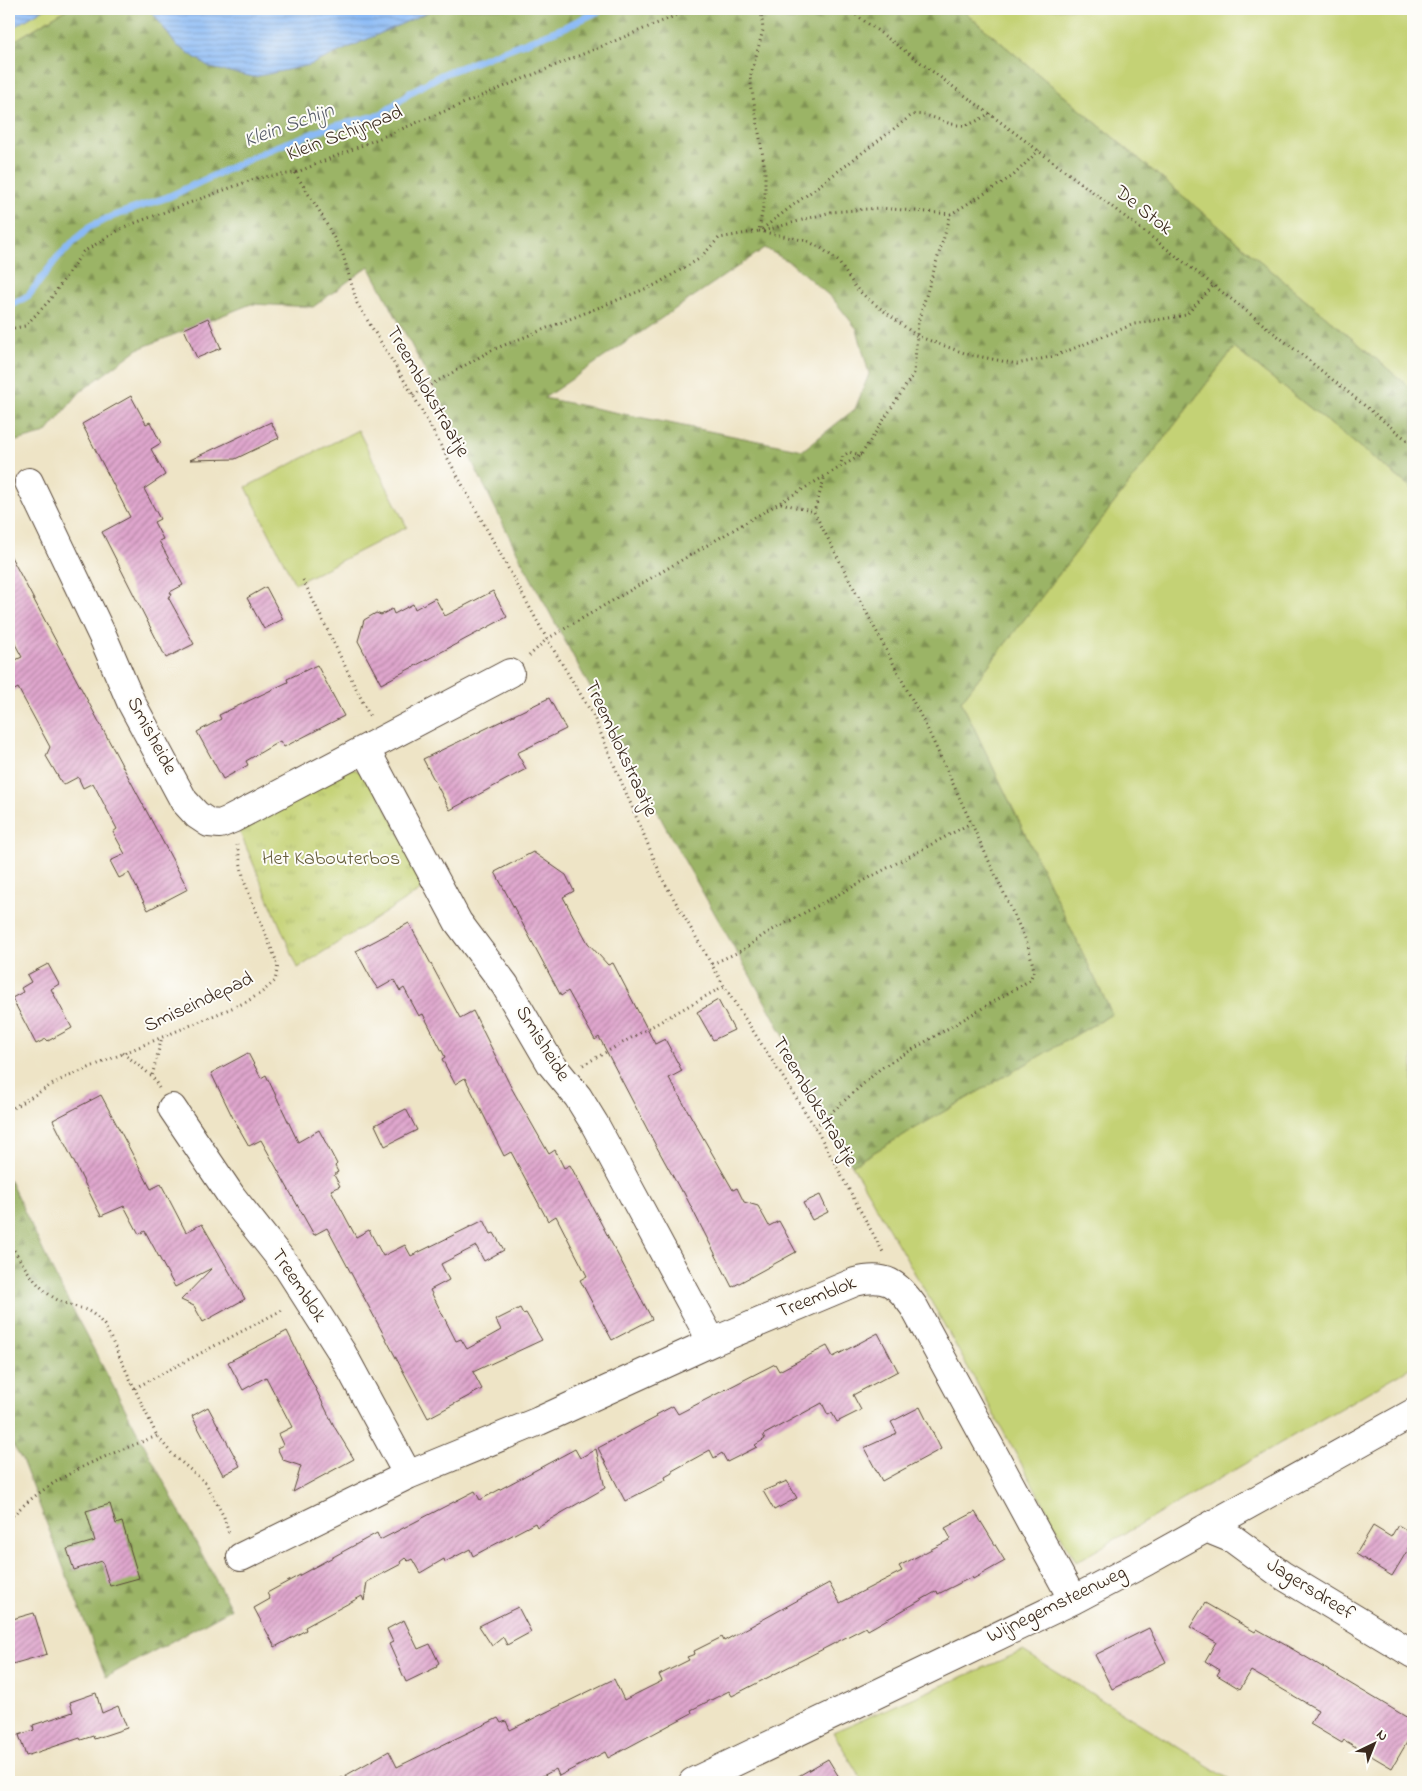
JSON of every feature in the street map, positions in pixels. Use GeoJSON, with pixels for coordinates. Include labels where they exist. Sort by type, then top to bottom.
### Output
{"type":"FeatureCollection","features":[{"type":"Feature","properties":{"kind":"street","name":"Smisheide"},"geometry":{"type":"LineString","coordinates":[[29,482],[103,637],[131,702],[184,801],[197,815],[209,822],[220,824],[232,820],[300,782],[373,746],[510,673]]}},
{"type":"Feature","properties":{"kind":"street","name":"Smisheide"},"geometry":{"type":"LineString","coordinates":[[373,746],[458,922],[505,985],[551,1064],[578,1097],[594,1123],[712,1342]]}},
{"type":"Feature","properties":{"kind":"street","name":"Treemblok"},"geometry":{"type":"LineString","coordinates":[[172,1108],[232,1197],[288,1268],[341,1351],[408,1475]]}},
{"type":"Feature","properties":{"kind":"street","name":"Treemblok"},"geometry":{"type":"LineString","coordinates":[[241,1556],[408,1475],[538,1421],[712,1342],[855,1282],[870,1278],[884,1279],[894,1284],[903,1292],[914,1307],[1073,1600]]}},
{"type":"Feature","properties":{"kind":"street","name":"Wijnegemsteenweg"},"geometry":{"type":"LineString","coordinates":[[693,1782],[1073,1600],[1413,1413]]}},
{"type":"Feature","properties":{"kind":"street","name":"Jagersdreef"},"geometry":{"type":"LineString","coordinates":[[1206,1528],[1233,1539],[1282,1575],[1413,1654]]}},
{"type":"Feature","properties":{"kind":"path","name":"Klein Schijnpad"},"geometry":{"type":"LineString","coordinates":[[9,329],[25,326],[49,301],[83,252],[124,227],[257,178],[295,172],[692,9]]}},
{"type":"Feature","properties":{"kind":"path"},"geometry":{"type":"LineString","coordinates":[[760,231],[765,195],[765,169],[750,78],[763,30],[761,9]]}},
{"type":"Feature","properties":{"kind":"path","name":"De Stok"},"geometry":{"type":"LineString","coordinates":[[848,9],[990,113],[1214,285],[1413,445]]}},
{"type":"Feature","properties":{"kind":"path"},"geometry":{"type":"LineString","coordinates":[[760,231],[912,114],[922,113],[953,124],[969,125],[990,113]]}},
{"type":"Feature","properties":{"kind":"path"},"geometry":{"type":"LineString","coordinates":[[413,395],[492,350],[655,285],[698,259],[719,238],[760,231],[832,212],[879,208],[951,214],[1013,176],[1039,150]]}},
{"type":"Feature","properties":{"kind":"path","name":"Treemblokstraatje"},"geometry":{"type":"LineString","coordinates":[[295,172],[320,212],[343,255],[353,282],[357,303],[413,395],[548,640],[592,715],[663,880],[724,986],[814,1127],[886,1256]]}},
{"type":"Feature","properties":{"kind":"path"},"geometry":{"type":"LineString","coordinates":[[548,640],[861,455],[914,373],[918,322],[951,214]]}},
{"type":"Feature","properties":{"kind":"path"},"geometry":{"type":"LineString","coordinates":[[760,231],[807,241],[821,248],[838,261],[856,288],[917,336],[967,354],[1017,364],[1055,356],[1134,324],[1186,315],[1214,285]]}},
{"type":"Feature","properties":{"kind":"path"},"geometry":{"type":"LineString","coordinates":[[841,467],[843,456],[849,452],[861,455]]}},
{"type":"Feature","properties":{"kind":"path"},"geometry":{"type":"LineString","coordinates":[[814,1127],[881,1068],[1030,980],[1034,970],[1028,945],[927,728],[814,512],[825,476]]}},
{"type":"Feature","properties":{"kind":"path"},"geometry":{"type":"LineString","coordinates":[[780,503],[814,512]]}},
{"type":"Feature","properties":{"kind":"path"},"geometry":{"type":"LineString","coordinates":[[303,580],[373,746]]}},
{"type":"Feature","properties":{"kind":"path","name":"Smiseindepad"},"geometry":{"type":"LineString","coordinates":[[9,1110],[60,1080],[246,1002],[261,993],[275,981],[278,965],[244,881],[232,820]]}},
{"type":"Feature","properties":{"kind":"path"},"geometry":{"type":"LineString","coordinates":[[712,964],[743,950],[765,934],[971,823]]}},
{"type":"Feature","properties":{"kind":"path"},"geometry":{"type":"LineString","coordinates":[[564,1081],[577,1068],[724,986]]}},
{"type":"Feature","properties":{"kind":"path"},"geometry":{"type":"LineString","coordinates":[[152,1076],[162,1037]]}},
{"type":"Feature","properties":{"kind":"path"},"geometry":{"type":"LineString","coordinates":[[124,1053],[152,1076],[172,1108]]}},
{"type":"Feature","properties":{"kind":"path"},"geometry":{"type":"LineString","coordinates":[[9,1242],[34,1279],[48,1293],[62,1302],[78,1306],[94,1314],[112,1340],[157,1436],[173,1455],[206,1483],[215,1496],[241,1556]]}},
{"type":"Feature","properties":{"kind":"path"},"geometry":{"type":"LineString","coordinates":[[135,1388],[277,1311],[308,1300]]}},
{"type":"Feature","properties":{"kind":"path"},"geometry":{"type":"LineString","coordinates":[[9,1519],[32,1497],[69,1472],[157,1436]]}},
{"type":"Feature","properties":{"kind":"green space"},"geometry":{"type":"Polygon","coordinates":[[[44,9],[67,9],[9,44],[9,30],[44,9]]]}},
{"type":"Feature","properties":{"kind":"green space"},"geometry":{"type":"Polygon","coordinates":[[[67,9],[150,9],[176,45],[357,42],[435,9],[961,9],[1413,390],[1413,489],[1234,348],[961,701],[1112,1014],[852,1165],[771,1012],[671,837],[519,556],[453,423],[369,266],[313,307],[251,304],[138,349],[80,392],[46,433],[9,443],[9,44],[67,9]],[[765,248],[544,398],[803,450],[855,409],[869,374],[857,329],[833,299],[791,263],[765,248]]]}},
{"type":"Feature","properties":{"kind":"green space"},"geometry":{"type":"Polygon","coordinates":[[[961,9],[1413,9],[1413,390],[961,9]]]}},
{"type":"Feature","properties":{"kind":"green space"},"geometry":{"type":"Polygon","coordinates":[[[1234,348],[1413,489],[1413,1366],[1076,1562],[936,1310],[852,1165],[1112,1014],[961,701],[1234,348]]]}},
{"type":"Feature","properties":{"kind":"green space"},"geometry":{"type":"Polygon","coordinates":[[[358,430],[407,527],[295,584],[246,487],[358,430]]]}},
{"type":"Feature","properties":{"kind":"green space","name":"Het Kabouterbos"},"geometry":{"type":"Polygon","coordinates":[[[350,767],[369,776],[427,886],[298,968],[238,828],[350,767]]]}},
{"type":"Feature","properties":{"kind":"green space"},"geometry":{"type":"Polygon","coordinates":[[[9,1179],[57,1280],[231,1609],[106,1677],[22,1460],[9,1439],[9,1179]]]}},
{"type":"Feature","properties":{"kind":"green space"},"geometry":{"type":"Polygon","coordinates":[[[1023,1651],[1234,1782],[863,1782],[833,1732],[1023,1651]]]}},
{"type":"Feature","properties":{"kind":"water"},"geometry":{"type":"Polygon","coordinates":[[[9,9],[44,9],[9,30],[9,9]]]}},
{"type":"Feature","properties":{"kind":"water"},"geometry":{"type":"Polygon","coordinates":[[[150,9],[435,9],[310,65],[254,77],[211,68],[176,45],[150,9]]]}},
{"type":"Feature","properties":{"kind":"building"},"geometry":{"type":"Polygon","coordinates":[[[208,318],[221,348],[197,358],[184,329],[208,318]]]}},
{"type":"Feature","properties":{"kind":"building"},"geometry":{"type":"Polygon","coordinates":[[[131,396],[146,424],[150,422],[161,443],[151,449],[165,475],[144,489],[160,519],[154,522],[163,539],[159,541],[183,585],[170,592],[172,595],[168,597],[194,644],[166,658],[102,532],[130,517],[82,424],[131,396]]]}},
{"type":"Feature","properties":{"kind":"building"},"geometry":{"type":"Polygon","coordinates":[[[271,422],[279,438],[235,459],[190,460],[271,422]]]}},
{"type":"Feature","properties":{"kind":"building"},"geometry":{"type":"Polygon","coordinates":[[[9,553],[188,889],[148,910],[129,873],[119,878],[110,861],[125,854],[113,832],[117,829],[93,783],[83,788],[78,777],[63,785],[46,756],[50,747],[18,688],[9,693],[9,663],[22,657],[9,633],[9,553]]]}},
{"type":"Feature","properties":{"kind":"building"},"geometry":{"type":"Polygon","coordinates":[[[266,587],[283,619],[264,629],[247,598],[266,587]]]}},
{"type":"Feature","properties":{"kind":"building"},"geometry":{"type":"Polygon","coordinates":[[[493,591],[507,617],[381,684],[358,641],[364,620],[376,613],[381,615],[392,609],[394,614],[413,604],[415,609],[435,598],[445,616],[493,591]]]}},
{"type":"Feature","properties":{"kind":"building"},"geometry":{"type":"Polygon","coordinates":[[[317,665],[344,716],[284,747],[280,741],[246,761],[248,765],[223,779],[197,732],[221,719],[219,715],[288,682],[287,679],[317,665]]]}},
{"type":"Feature","properties":{"kind":"building"},"geometry":{"type":"Polygon","coordinates":[[[549,698],[566,729],[517,753],[526,769],[450,810],[423,759],[549,698]]]}},
{"type":"Feature","properties":{"kind":"building"},"geometry":{"type":"Polygon","coordinates":[[[533,852],[566,875],[574,891],[563,897],[588,943],[608,965],[613,963],[655,1044],[665,1039],[682,1071],[669,1078],[733,1190],[737,1188],[744,1202],[758,1206],[769,1226],[779,1221],[796,1252],[732,1287],[683,1191],[681,1191],[655,1144],[599,1037],[595,1040],[568,991],[561,996],[495,872],[533,852]]]}},
{"type":"Feature","properties":{"kind":"building"},"geometry":{"type":"Polygon","coordinates":[[[409,923],[460,1018],[473,1011],[512,1089],[549,1154],[555,1150],[564,1168],[570,1165],[652,1319],[612,1340],[580,1280],[587,1276],[556,1216],[548,1221],[511,1152],[504,1156],[465,1078],[455,1084],[442,1059],[445,1057],[423,1014],[419,1016],[404,988],[400,991],[394,980],[378,989],[373,982],[356,951],[409,923]]]}},
{"type":"Feature","properties":{"kind":"building"},"geometry":{"type":"Polygon","coordinates":[[[48,964],[59,984],[51,989],[72,1028],[48,1041],[46,1039],[36,1044],[12,998],[23,992],[21,988],[31,982],[27,975],[48,964]]]}},
{"type":"Feature","properties":{"kind":"building"},"geometry":{"type":"Polygon","coordinates":[[[718,1000],[734,1030],[713,1040],[697,1012],[718,1000]]]}},
{"type":"Feature","properties":{"kind":"building"},"geometry":{"type":"Polygon","coordinates":[[[248,1053],[261,1078],[266,1075],[298,1142],[319,1130],[337,1164],[335,1166],[338,1172],[334,1175],[340,1186],[331,1190],[356,1237],[369,1230],[383,1256],[405,1245],[411,1256],[484,1220],[491,1234],[494,1233],[504,1250],[484,1261],[476,1246],[441,1264],[449,1280],[430,1290],[456,1341],[461,1339],[467,1349],[501,1330],[496,1320],[520,1308],[523,1314],[526,1313],[542,1340],[473,1372],[482,1389],[428,1418],[327,1228],[314,1235],[261,1140],[249,1146],[233,1118],[211,1073],[248,1053]]]}},
{"type":"Feature","properties":{"kind":"building"},"geometry":{"type":"Polygon","coordinates":[[[101,1095],[151,1189],[161,1184],[186,1232],[202,1224],[245,1299],[203,1322],[194,1306],[181,1300],[212,1268],[175,1287],[145,1231],[139,1234],[124,1206],[101,1216],[53,1120],[101,1095]]]}},
{"type":"Feature","properties":{"kind":"building"},"geometry":{"type":"Polygon","coordinates":[[[406,1109],[417,1130],[385,1146],[375,1125],[406,1109]]]}},
{"type":"Feature","properties":{"kind":"building"},"geometry":{"type":"Polygon","coordinates":[[[820,1195],[828,1212],[812,1220],[803,1203],[820,1195]]]}},
{"type":"Feature","properties":{"kind":"building"},"geometry":{"type":"Polygon","coordinates":[[[287,1331],[335,1428],[354,1459],[293,1492],[301,1466],[283,1460],[277,1448],[283,1445],[278,1434],[292,1427],[266,1377],[243,1390],[228,1362],[287,1331]]]}},
{"type":"Feature","properties":{"kind":"building"},"geometry":{"type":"Polygon","coordinates":[[[878,1333],[898,1371],[853,1395],[861,1410],[837,1422],[832,1413],[828,1415],[822,1403],[763,1435],[765,1439],[755,1445],[757,1447],[727,1462],[722,1453],[714,1458],[710,1450],[672,1471],[672,1473],[665,1477],[666,1480],[625,1501],[598,1448],[657,1417],[656,1415],[673,1406],[678,1414],[775,1364],[779,1371],[827,1346],[833,1357],[878,1333]]]}},
{"type":"Feature","properties":{"kind":"building"},"geometry":{"type":"Polygon","coordinates":[[[208,1407],[240,1466],[223,1475],[192,1416],[208,1407]]]}},
{"type":"Feature","properties":{"kind":"building"},"geometry":{"type":"Polygon","coordinates":[[[920,1407],[941,1449],[882,1481],[864,1448],[897,1433],[891,1422],[920,1407]]]}},
{"type":"Feature","properties":{"kind":"building"},"geometry":{"type":"Polygon","coordinates":[[[575,1449],[580,1458],[596,1449],[605,1488],[537,1527],[535,1523],[473,1556],[470,1549],[445,1562],[444,1559],[420,1573],[412,1559],[408,1561],[405,1558],[400,1562],[401,1564],[367,1582],[364,1601],[362,1596],[305,1627],[306,1630],[275,1647],[254,1608],[270,1599],[267,1593],[377,1533],[380,1540],[475,1491],[480,1500],[575,1449]]]}},
{"type":"Feature","properties":{"kind":"building"},"geometry":{"type":"Polygon","coordinates":[[[787,1481],[797,1498],[774,1510],[763,1491],[787,1481]]]}},
{"type":"Feature","properties":{"kind":"building"},"geometry":{"type":"Polygon","coordinates":[[[110,1504],[116,1524],[122,1522],[139,1578],[110,1586],[102,1561],[74,1570],[67,1549],[95,1541],[86,1511],[110,1504]]]}},
{"type":"Feature","properties":{"kind":"building"},"geometry":{"type":"Polygon","coordinates":[[[975,1512],[1005,1561],[973,1579],[972,1577],[938,1594],[937,1591],[868,1630],[866,1627],[732,1696],[729,1691],[691,1710],[692,1713],[608,1758],[605,1752],[559,1776],[556,1769],[531,1782],[334,1782],[389,1751],[397,1767],[498,1718],[501,1723],[506,1721],[510,1730],[614,1679],[624,1700],[662,1681],[659,1675],[689,1660],[687,1657],[695,1654],[694,1651],[722,1637],[724,1641],[829,1583],[840,1603],[902,1571],[899,1566],[951,1539],[945,1528],[975,1512]]]}},
{"type":"Feature","properties":{"kind":"building"},"geometry":{"type":"Polygon","coordinates":[[[1398,1525],[1413,1534],[1413,1541],[1392,1576],[1356,1554],[1373,1526],[1391,1537],[1398,1525]]]}},
{"type":"Feature","properties":{"kind":"building"},"geometry":{"type":"Polygon","coordinates":[[[1205,1603],[1255,1632],[1257,1629],[1289,1647],[1413,1721],[1413,1732],[1392,1768],[1344,1740],[1342,1743],[1310,1724],[1318,1710],[1251,1671],[1240,1689],[1217,1675],[1220,1670],[1205,1661],[1216,1642],[1190,1627],[1205,1603]]]}},
{"type":"Feature","properties":{"kind":"building"},"geometry":{"type":"Polygon","coordinates":[[[518,1607],[531,1632],[507,1645],[503,1637],[492,1646],[479,1626],[518,1607]]]}},
{"type":"Feature","properties":{"kind":"building"},"geometry":{"type":"Polygon","coordinates":[[[34,1613],[47,1654],[9,1665],[9,1620],[34,1613]]]}},
{"type":"Feature","properties":{"kind":"building"},"geometry":{"type":"Polygon","coordinates":[[[404,1620],[418,1649],[430,1644],[439,1663],[436,1665],[437,1667],[406,1682],[389,1644],[393,1642],[387,1629],[404,1620]]]}},
{"type":"Feature","properties":{"kind":"building"},"geometry":{"type":"Polygon","coordinates":[[[1149,1628],[1166,1662],[1112,1689],[1095,1655],[1149,1628]]]}},
{"type":"Feature","properties":{"kind":"building"},"geometry":{"type":"Polygon","coordinates":[[[96,1693],[102,1713],[118,1706],[127,1728],[94,1739],[93,1736],[81,1740],[80,1738],[26,1756],[19,1735],[34,1730],[33,1725],[73,1712],[70,1702],[96,1693]]]}},
{"type":"Feature","properties":{"kind":"building"},"geometry":{"type":"Polygon","coordinates":[[[828,1759],[842,1782],[788,1782],[828,1759]]]}},
{"type":"Feature","properties":{"kind":"waterway","name":"Klein Schijn"},"geometry":{"type":"LineString","coordinates":[[9,307],[29,295],[57,258],[89,227],[113,216],[168,197],[271,149],[327,128],[381,115],[411,92],[441,75],[563,28],[603,9]]}}]}
